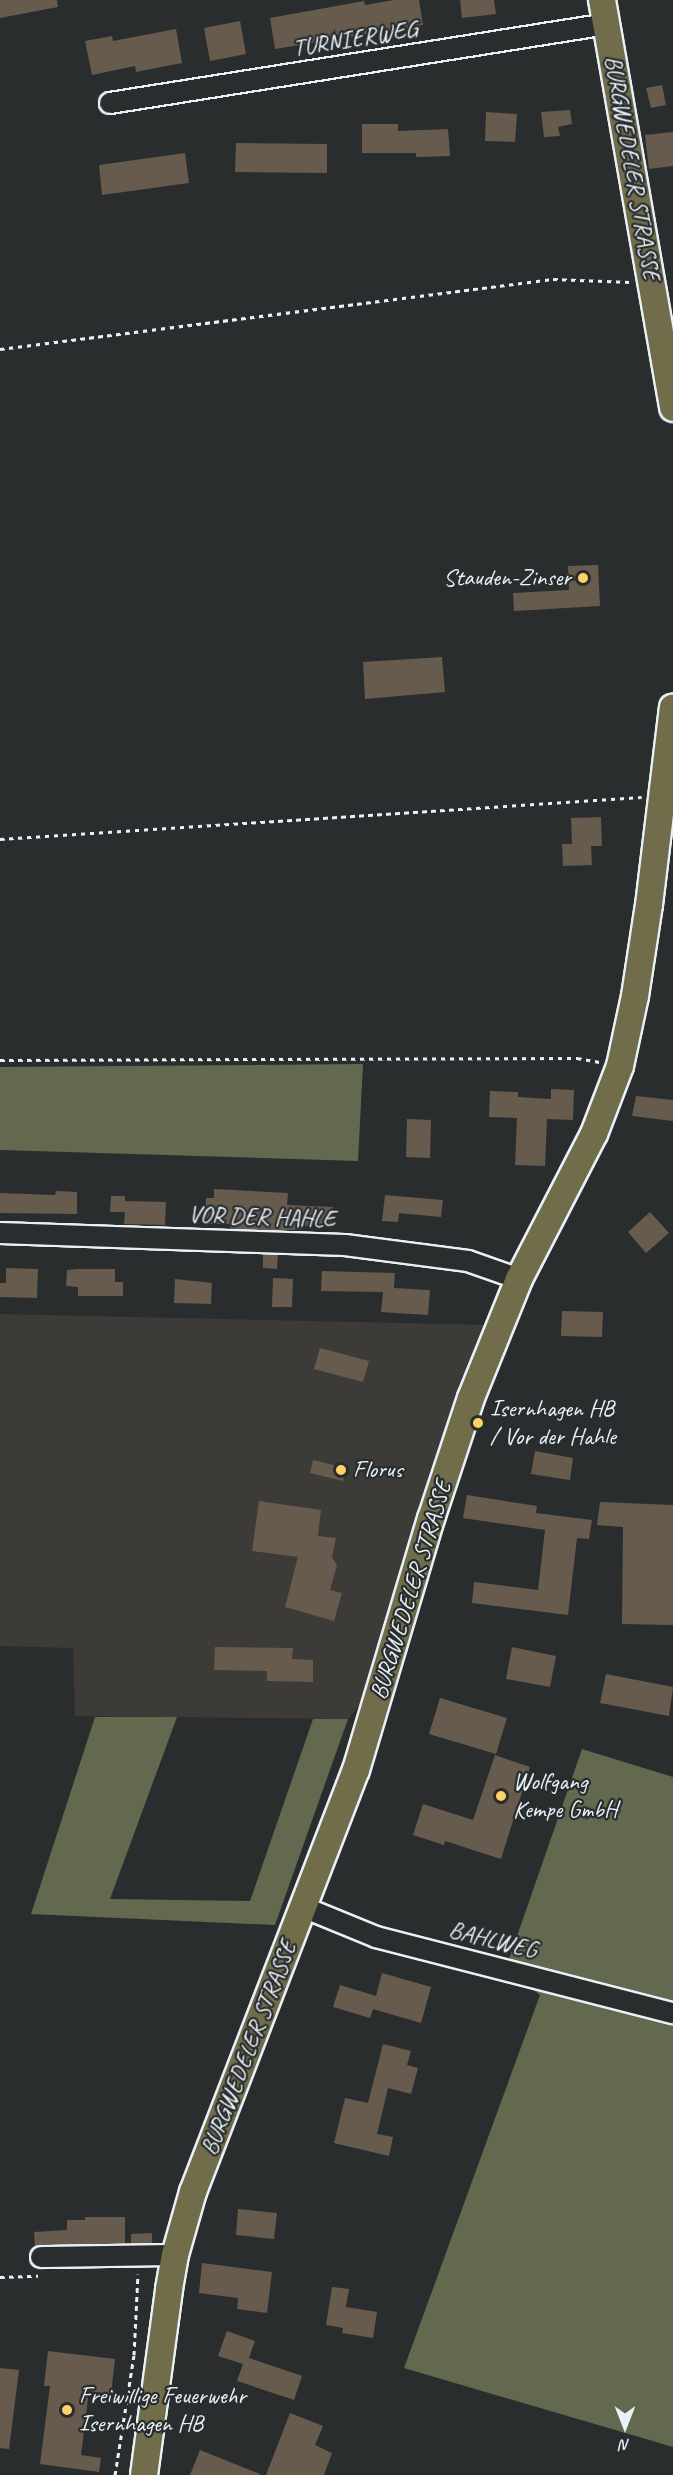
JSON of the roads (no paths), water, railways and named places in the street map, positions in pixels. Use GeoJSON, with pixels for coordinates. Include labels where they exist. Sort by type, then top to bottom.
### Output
{"type":"FeatureCollection","features":[{"type":"Feature","properties":{"kind":"main road","name":"BURGWEDELER STRASSE"},"geometry":{"type":"LineString","coordinates":[[605,12],[673,408]]}},
{"type":"Feature","properties":{"kind":"main road","name":"BURGWEDELER STRASSE"},"geometry":{"type":"LineString","coordinates":[[144,2475],[175,2255],[193,2192],[356,1770],[431,1519],[471,1398],[519,1279],[594,1134],[620,1066],[635,996],[673,707]]}},
{"type":"Feature","properties":{"kind":"street","name":"TURNIERWEG"},"geometry":{"type":"LineString","coordinates":[[110,103],[605,12]]}},
{"type":"Feature","properties":{"kind":"street","name":"VOR DER HAHLE"},"geometry":{"type":"LineString","coordinates":[[0,1233],[345,1245],[468,1262],[519,1279]]}},
{"type":"Feature","properties":{"kind":"street","name":"BAHLWEG"},"geometry":{"type":"LineString","coordinates":[[303,1907],[376,1937],[673,2013]]}},
{"type":"Feature","properties":{"kind":"street"},"geometry":{"type":"LineString","coordinates":[[41,2257],[175,2255]]}},
{"type":"Feature","properties":{"kind":"place","name":"Stauden-Zinser"},"geometry":{"type":"Point","coordinates":[583,578]}},
{"type":"Feature","properties":{"kind":"place","name":"Isernhagen HB / Vor der Hahle"},"geometry":{"type":"Point","coordinates":[478,1423]}},
{"type":"Feature","properties":{"kind":"place","name":"Florus"},"geometry":{"type":"Point","coordinates":[341,1470]}},
{"type":"Feature","properties":{"kind":"place","name":"Wolfgang Kempe GmbH"},"geometry":{"type":"Point","coordinates":[501,1796]}},
{"type":"Feature","properties":{"kind":"place","name":"Freiwillige Feuerwehr Isernhagen HB"},"geometry":{"type":"Point","coordinates":[67,2410]}}]}
